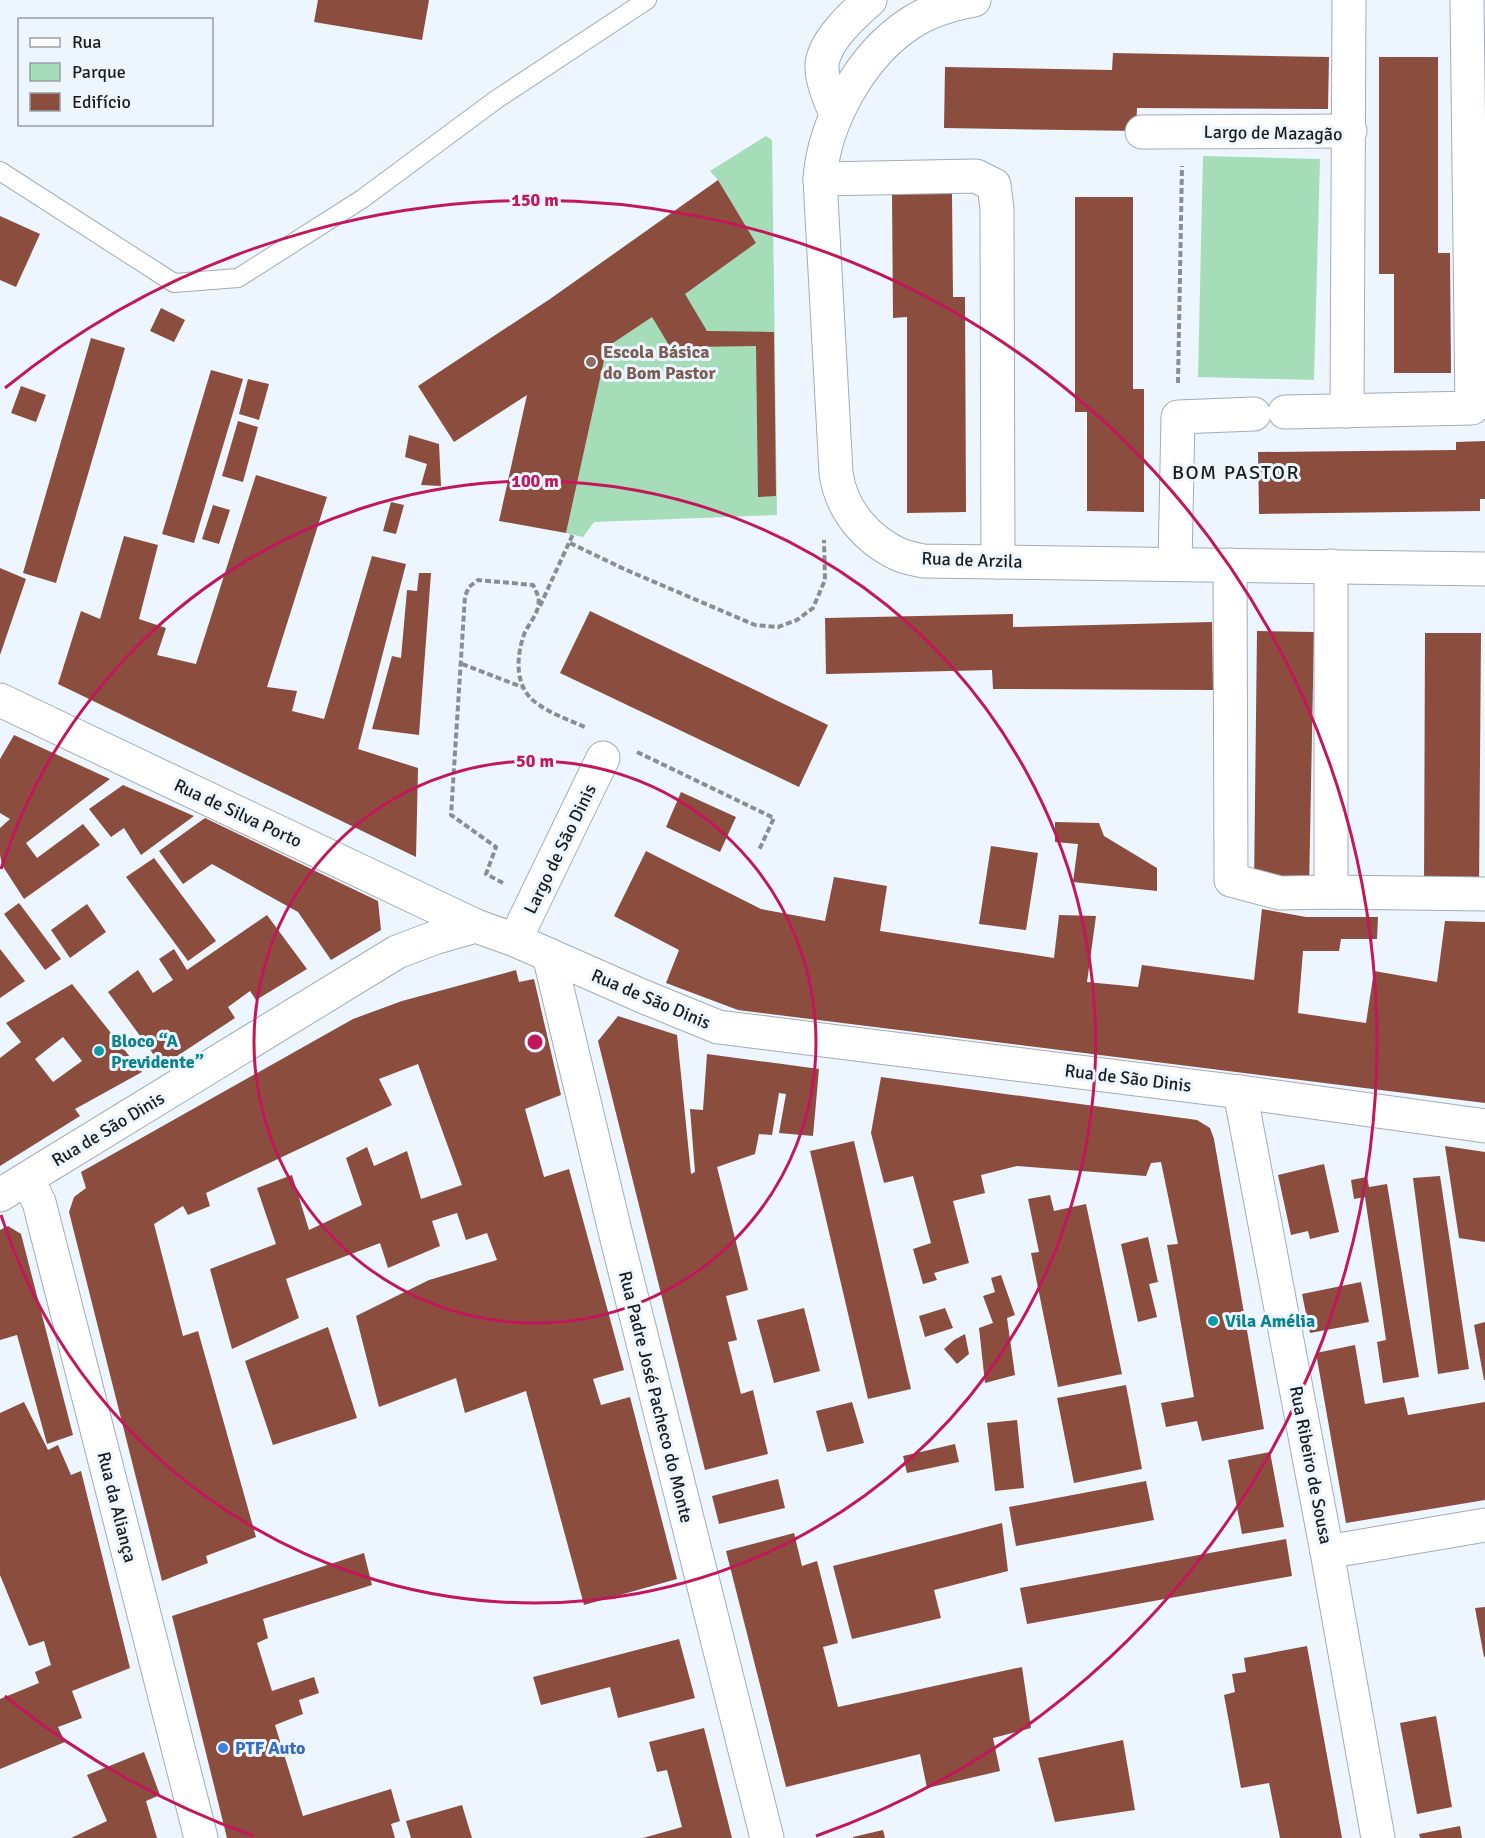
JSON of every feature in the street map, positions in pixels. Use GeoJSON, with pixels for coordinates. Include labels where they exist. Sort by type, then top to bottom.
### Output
{"type":"FeatureCollection","features":[{"type":"Feature","properties":{"kind":"street"},"geometry":{"type":"LineString","coordinates":[[836,114],[824,80],[822,64],[829,47],[844,25],[870,0]]}},
{"type":"Feature","properties":{"kind":"street","name":"Rua de Arzila"},"geometry":{"type":"LineString","coordinates":[[974,0],[926,14],[895,34],[865,66],[836,114],[821,160],[820,179],[837,484],[852,516],[866,532],[901,555],[923,561],[1485,568]]}},
{"type":"Feature","properties":{"kind":"street"},"geometry":{"type":"LineString","coordinates":[[1349,0],[1350,131]]}},
{"type":"Feature","properties":{"kind":"street"},"geometry":{"type":"LineString","coordinates":[[1175,564],[1178,417],[1472,408],[1467,0]]}},
{"type":"Feature","properties":{"kind":"street","name":"Largo de Mazagão"},"geometry":{"type":"LineString","coordinates":[[1182,132],[1350,131],[1347,411]]}},
{"type":"Feature","properties":{"kind":"street"},"geometry":{"type":"LineString","coordinates":[[1142,132],[1182,132]]}},
{"type":"Feature","properties":{"kind":"street"},"geometry":{"type":"LineString","coordinates":[[820,179],[976,176],[994,185],[998,208],[998,562]]}},
{"type":"Feature","properties":{"kind":"street"},"geometry":{"type":"LineString","coordinates":[[1230,565],[1231,880],[1280,893],[1485,894]]}},
{"type":"Feature","properties":{"kind":"street"},"geometry":{"type":"LineString","coordinates":[[1331,892],[1332,566]]}},
{"type":"Feature","properties":{"kind":"street","name":"Rua de Silva Porto"},"geometry":{"type":"LineString","coordinates":[[0,700],[476,926]]}},
{"type":"Feature","properties":{"kind":"street","name":"Largo de São Dinis"},"geometry":{"type":"LineString","coordinates":[[515,940],[608,749]]}},
{"type":"Feature","properties":{"kind":"street","name":"Rua de São Dinis"},"geometry":{"type":"LineString","coordinates":[[13,1187],[397,952],[476,926],[515,940],[718,1027],[1240,1092],[1485,1126]]}},
{"type":"Feature","properties":{"kind":"street","name":"Rua Padre José Pacheco do Monte"},"geometry":{"type":"LineString","coordinates":[[549,955],[615,1231],[767,1838]]}},
{"type":"Feature","properties":{"kind":"street","name":"Rua Ribeiro de Sousa"},"geometry":{"type":"LineString","coordinates":[[1240,1092],[1328,1552],[1378,1838]]}},
{"type":"Feature","properties":{"kind":"street","name":"Rua da Aliança"},"geometry":{"type":"LineString","coordinates":[[13,1187],[39,1202],[201,1838]]}},
{"type":"Feature","properties":{"kind":"street"},"geometry":{"type":"LineString","coordinates":[[1328,1552],[1485,1525]]}},
{"type":"Feature","properties":{"kind":"lane"},"geometry":{"type":"LineString","coordinates":[[0,171],[174,283],[238,278],[362,199],[497,99],[647,0]]}},
{"type":"Feature","properties":{"kind":"path","name":"Largo de Mazagão"},"geometry":{"type":"LineString","coordinates":[[1178,417],[1182,132]]}},
{"type":"Feature","properties":{"kind":"path"},"geometry":{"type":"LineString","coordinates":[[570,543],[755,625],[778,627],[797,620],[813,608],[825,580],[823,514],[842,496]]}},
{"type":"Feature","properties":{"kind":"path"},"geometry":{"type":"LineString","coordinates":[[573,534],[524,634],[519,655],[522,687],[533,701],[608,749],[774,818],[759,850]]}},
{"type":"Feature","properties":{"kind":"path"},"geometry":{"type":"LineString","coordinates":[[535,901],[486,874],[496,848],[451,815],[465,596],[469,587],[478,580],[533,585],[539,596],[538,609]]}},
{"type":"Feature","properties":{"kind":"path"},"geometry":{"type":"LineString","coordinates":[[462,664],[522,687]]}},
{"type":"Feature","properties":{"kind":"green space"},"geometry":{"type":"Polygon","coordinates":[[[766,136],[772,140],[777,515],[594,522],[583,537],[566,533],[607,347],[756,243],[718,180],[710,171],[766,136]]]}},
{"type":"Feature","properties":{"kind":"green space"},"geometry":{"type":"Polygon","coordinates":[[[1203,156],[1320,159],[1314,380],[1198,377],[1203,156]]]}},
{"type":"Feature","properties":{"kind":"building"},"geometry":{"type":"Polygon","coordinates":[[[318,0],[429,0],[422,40],[314,22],[318,0]]]}},
{"type":"Feature","properties":{"kind":"building"},"geometry":{"type":"Polygon","coordinates":[[[1113,53],[1329,57],[1328,109],[1137,108],[1136,131],[944,128],[945,67],[1112,70],[1113,53]]]}},
{"type":"Feature","properties":{"kind":"building"},"geometry":{"type":"Polygon","coordinates":[[[1379,57],[1438,57],[1438,253],[1450,253],[1451,373],[1394,373],[1394,274],[1379,274],[1379,57]]]}},
{"type":"Feature","properties":{"kind":"building"},"geometry":{"type":"Polygon","coordinates":[[[718,180],[756,243],[685,294],[707,331],[774,332],[776,496],[758,497],[756,346],[690,347],[675,355],[652,317],[607,347],[566,533],[499,521],[527,395],[454,442],[418,386],[550,299],[718,180]]]}},
{"type":"Feature","properties":{"kind":"building"},"geometry":{"type":"Polygon","coordinates":[[[892,194],[952,194],[953,297],[965,297],[966,512],[907,513],[907,317],[893,318],[892,194]]]}},
{"type":"Feature","properties":{"kind":"building"},"geometry":{"type":"Polygon","coordinates":[[[1075,197],[1133,197],[1133,389],[1144,389],[1144,512],[1087,511],[1087,412],[1075,412],[1075,197]]]}},
{"type":"Feature","properties":{"kind":"building"},"geometry":{"type":"Polygon","coordinates":[[[0,216],[40,234],[16,287],[0,280],[0,216]]]}},
{"type":"Feature","properties":{"kind":"building"},"geometry":{"type":"Polygon","coordinates":[[[161,308],[185,320],[174,342],[150,331],[161,308]]]}},
{"type":"Feature","properties":{"kind":"building"},"geometry":{"type":"Polygon","coordinates":[[[91,338],[125,348],[56,583],[23,573],[91,338]]]}},
{"type":"Feature","properties":{"kind":"building"},"geometry":{"type":"Polygon","coordinates":[[[211,370],[243,379],[194,543],[162,534],[211,370]]]}},
{"type":"Feature","properties":{"kind":"building"},"geometry":{"type":"Polygon","coordinates":[[[248,379],[269,384],[259,420],[239,414],[248,379]]]}},
{"type":"Feature","properties":{"kind":"building"},"geometry":{"type":"Polygon","coordinates":[[[21,386],[46,395],[36,422],[11,413],[21,386]]]}},
{"type":"Feature","properties":{"kind":"building"},"geometry":{"type":"Polygon","coordinates":[[[238,421],[258,427],[243,482],[222,476],[238,421]]]}},
{"type":"Feature","properties":{"kind":"building"},"geometry":{"type":"Polygon","coordinates":[[[409,435],[439,444],[441,486],[421,485],[427,464],[405,457],[409,435]]]}},
{"type":"Feature","properties":{"kind":"building"},"geometry":{"type":"Polygon","coordinates":[[[1485,441],[1485,499],[1480,499],[1480,511],[1259,514],[1258,452],[1456,450],[1456,442],[1485,441]]]}},
{"type":"Feature","properties":{"kind":"building"},"geometry":{"type":"Polygon","coordinates":[[[256,475],[327,497],[267,687],[297,691],[292,711],[324,719],[372,556],[406,564],[358,749],[418,768],[416,857],[58,684],[81,611],[100,619],[124,536],[158,545],[139,619],[166,628],[157,655],[196,664],[256,475]]]}},
{"type":"Feature","properties":{"kind":"building"},"geometry":{"type":"Polygon","coordinates":[[[391,502],[404,505],[396,534],[383,531],[391,502]]]}},
{"type":"Feature","properties":{"kind":"building"},"geometry":{"type":"Polygon","coordinates":[[[213,505],[230,510],[219,544],[202,539],[213,505]]]}},
{"type":"Feature","properties":{"kind":"building"},"geometry":{"type":"Polygon","coordinates":[[[0,568],[26,579],[0,655],[0,568]]]}},
{"type":"Feature","properties":{"kind":"building"},"geometry":{"type":"Polygon","coordinates":[[[419,573],[431,573],[419,735],[372,729],[392,656],[401,658],[407,590],[417,591],[419,573]]]}},
{"type":"Feature","properties":{"kind":"building"},"geometry":{"type":"Polygon","coordinates":[[[590,611],[828,725],[799,787],[560,673],[590,611]]]}},
{"type":"Feature","properties":{"kind":"building"},"geometry":{"type":"Polygon","coordinates":[[[1013,614],[1013,627],[1212,622],[1213,690],[993,689],[992,670],[826,674],[825,618],[1013,614]]]}},
{"type":"Feature","properties":{"kind":"building"},"geometry":{"type":"Polygon","coordinates":[[[1257,631],[1314,632],[1309,890],[1254,887],[1257,631]]]}},
{"type":"Feature","properties":{"kind":"building"},"geometry":{"type":"Polygon","coordinates":[[[1425,633],[1481,633],[1479,890],[1424,890],[1425,633]]]}},
{"type":"Feature","properties":{"kind":"building"},"geometry":{"type":"Polygon","coordinates":[[[14,735],[110,779],[26,843],[37,858],[83,824],[100,845],[24,899],[2,865],[0,855],[0,828],[10,819],[0,813],[0,759],[14,735]]]}},
{"type":"Feature","properties":{"kind":"building"},"geometry":{"type":"Polygon","coordinates":[[[123,785],[194,816],[141,855],[124,828],[111,837],[89,809],[123,785]]]}},
{"type":"Feature","properties":{"kind":"building"},"geometry":{"type":"Polygon","coordinates":[[[681,792],[736,817],[720,852],[666,827],[681,792]]]}},
{"type":"Feature","properties":{"kind":"building"},"geometry":{"type":"Polygon","coordinates":[[[205,818],[378,901],[381,930],[331,960],[298,912],[212,864],[183,884],[159,851],[205,818]]]}},
{"type":"Feature","properties":{"kind":"building"},"geometry":{"type":"Polygon","coordinates":[[[1055,822],[1099,823],[1104,836],[1157,868],[1157,891],[1073,882],[1078,844],[1055,842],[1055,822]]]}},
{"type":"Feature","properties":{"kind":"building"},"geometry":{"type":"Polygon","coordinates":[[[991,846],[1038,853],[1026,930],[979,924],[991,846]]]}},
{"type":"Feature","properties":{"kind":"building"},"geometry":{"type":"Polygon","coordinates":[[[646,851],[761,909],[825,921],[834,877],[887,886],[880,931],[1054,958],[1059,915],[1096,916],[1087,982],[1138,987],[1142,965],[1254,980],[1262,909],[1306,917],[1378,917],[1377,939],[1341,939],[1339,951],[1303,951],[1298,1013],[1366,1023],[1374,971],[1437,982],[1445,921],[1485,922],[1485,1103],[738,1010],[666,983],[679,950],[614,916],[646,851]]]}},
{"type":"Feature","properties":{"kind":"building"},"geometry":{"type":"Polygon","coordinates":[[[154,858],[216,941],[188,961],[126,877],[154,858]]]}},
{"type":"Feature","properties":{"kind":"building"},"geometry":{"type":"Polygon","coordinates":[[[19,903],[61,959],[45,970],[4,914],[19,903]]]}},
{"type":"Feature","properties":{"kind":"building"},"geometry":{"type":"Polygon","coordinates":[[[87,904],[106,932],[70,958],[51,930],[87,904]]]}},
{"type":"Feature","properties":{"kind":"building"},"geometry":{"type":"Polygon","coordinates":[[[267,915],[307,969],[256,1000],[250,991],[228,1007],[235,1018],[162,1066],[108,992],[138,970],[153,993],[173,980],[159,959],[174,949],[187,970],[267,915]]]}},
{"type":"Feature","properties":{"kind":"building"},"geometry":{"type":"Polygon","coordinates":[[[0,949],[25,981],[0,998],[0,949]]]}},
{"type":"Feature","properties":{"kind":"building"},"geometry":{"type":"Polygon","coordinates":[[[516,970],[519,982],[534,979],[561,1095],[525,1109],[544,1177],[569,1169],[624,1370],[593,1379],[601,1405],[630,1397],[677,1579],[584,1605],[526,1391],[465,1413],[456,1378],[379,1407],[356,1316],[429,1280],[497,1260],[487,1233],[466,1240],[457,1213],[432,1221],[440,1246],[388,1268],[380,1243],[286,1279],[299,1318],[232,1349],[210,1269],[276,1244],[257,1188],[292,1175],[309,1230],[362,1205],[346,1158],[367,1147],[374,1166],[407,1151],[421,1199],[462,1185],[418,1064],[379,1079],[392,1105],[206,1193],[210,1206],[188,1215],[183,1206],[154,1224],[183,1336],[198,1331],[256,1537],[206,1556],[208,1563],[162,1581],[69,1212],[74,1197],[86,1188],[81,1172],[353,1019],[402,1001],[516,970]]]}},
{"type":"Feature","properties":{"kind":"building"},"geometry":{"type":"Polygon","coordinates":[[[72,984],[142,1072],[75,1109],[80,1116],[0,1166],[0,1058],[21,1042],[6,1023],[72,984]],[[63,1037],[35,1059],[53,1082],[82,1061],[63,1037]]]}},
{"type":"Feature","properties":{"kind":"building"},"geometry":{"type":"Polygon","coordinates":[[[618,1016],[677,1035],[691,1174],[695,1172],[690,1109],[703,1110],[707,1054],[819,1069],[813,1136],[779,1133],[786,1094],[779,1093],[772,1135],[759,1134],[755,1154],[717,1167],[748,1290],[726,1296],[737,1340],[728,1342],[741,1394],[753,1390],[768,1454],[705,1470],[598,1041],[618,1016]]]}},
{"type":"Feature","properties":{"kind":"building"},"geometry":{"type":"Polygon","coordinates":[[[881,1077],[1197,1120],[1210,1128],[1214,1139],[1264,1429],[1202,1441],[1197,1421],[1166,1427],[1161,1403],[1194,1397],[1167,1245],[1178,1244],[1161,1162],[1151,1163],[1146,1176],[1017,1166],[981,1175],[985,1193],[953,1201],[969,1263],[934,1273],[937,1280],[923,1284],[913,1249],[931,1243],[913,1176],[884,1183],[871,1133],[881,1077]]]}},
{"type":"Feature","properties":{"kind":"building"},"geometry":{"type":"Polygon","coordinates":[[[854,1141],[911,1389],[868,1399],[810,1151],[854,1141]]]}},
{"type":"Feature","properties":{"kind":"building"},"geometry":{"type":"Polygon","coordinates":[[[1445,1146],[1485,1152],[1485,1242],[1459,1238],[1445,1146]]]}},
{"type":"Feature","properties":{"kind":"building"},"geometry":{"type":"Polygon","coordinates":[[[1324,1164],[1339,1232],[1310,1239],[1308,1231],[1291,1235],[1278,1175],[1324,1164]]]}},
{"type":"Feature","properties":{"kind":"building"},"geometry":{"type":"Polygon","coordinates":[[[1440,1176],[1469,1369],[1438,1374],[1413,1178],[1440,1176]]]}},
{"type":"Feature","properties":{"kind":"building"},"geometry":{"type":"Polygon","coordinates":[[[1367,1177],[1369,1187],[1387,1184],[1419,1377],[1383,1383],[1377,1342],[1386,1340],[1365,1197],[1354,1199],[1351,1180],[1367,1177]]]}},
{"type":"Feature","properties":{"kind":"building"},"geometry":{"type":"Polygon","coordinates":[[[1050,1195],[1054,1211],[1086,1204],[1122,1374],[1058,1387],[1031,1253],[1039,1252],[1028,1199],[1050,1195]]]}},
{"type":"Feature","properties":{"kind":"building"},"geometry":{"type":"Polygon","coordinates":[[[8,1226],[21,1234],[73,1435],[47,1444],[17,1335],[0,1340],[0,1230],[8,1226]]]}},
{"type":"Feature","properties":{"kind":"building"},"geometry":{"type":"Polygon","coordinates":[[[1148,1237],[1158,1282],[1149,1284],[1157,1317],[1138,1322],[1121,1244],[1148,1237]]]}},
{"type":"Feature","properties":{"kind":"building"},"geometry":{"type":"Polygon","coordinates":[[[1001,1275],[1015,1315],[1007,1318],[1015,1375],[985,1383],[979,1328],[993,1323],[983,1296],[995,1292],[991,1278],[1001,1275]]]}},
{"type":"Feature","properties":{"kind":"building"},"geometry":{"type":"Polygon","coordinates":[[[1361,1282],[1369,1322],[1310,1333],[1302,1294],[1361,1282]]]}},
{"type":"Feature","properties":{"kind":"building"},"geometry":{"type":"Polygon","coordinates":[[[804,1308],[820,1371],[774,1383],[757,1320],[804,1308]]]}},
{"type":"Feature","properties":{"kind":"building"},"geometry":{"type":"Polygon","coordinates":[[[945,1308],[953,1328],[925,1337],[919,1316],[945,1308]]]}},
{"type":"Feature","properties":{"kind":"building"},"geometry":{"type":"Polygon","coordinates":[[[1485,1322],[1485,1380],[1484,1380],[1474,1325],[1485,1322]]]}},
{"type":"Feature","properties":{"kind":"building"},"geometry":{"type":"Polygon","coordinates":[[[328,1327],[357,1418],[273,1445],[245,1361],[328,1327]]]}},
{"type":"Feature","properties":{"kind":"building"},"geometry":{"type":"Polygon","coordinates":[[[965,1334],[969,1354],[957,1364],[944,1349],[965,1334]]]}},
{"type":"Feature","properties":{"kind":"building"},"geometry":{"type":"Polygon","coordinates":[[[1355,1345],[1365,1404],[1404,1397],[1408,1415],[1485,1402],[1485,1500],[1346,1523],[1316,1353],[1355,1345]]]}},
{"type":"Feature","properties":{"kind":"building"},"geometry":{"type":"Polygon","coordinates":[[[1126,1385],[1142,1469],[1074,1483],[1057,1398],[1126,1385]]]}},
{"type":"Feature","properties":{"kind":"building"},"geometry":{"type":"Polygon","coordinates":[[[24,1402],[48,1450],[58,1445],[71,1475],[81,1471],[130,1668],[72,1691],[82,1718],[58,1727],[65,1742],[0,1769],[0,1699],[39,1683],[35,1672],[51,1665],[44,1641],[29,1646],[0,1575],[0,1413],[24,1402]]]}},
{"type":"Feature","properties":{"kind":"building"},"geometry":{"type":"Polygon","coordinates":[[[852,1402],[864,1443],[827,1452],[816,1411],[852,1402]]]}},
{"type":"Feature","properties":{"kind":"building"},"geometry":{"type":"Polygon","coordinates":[[[1017,1420],[1024,1488],[995,1491],[987,1423],[1017,1420]]]}},
{"type":"Feature","properties":{"kind":"building"},"geometry":{"type":"Polygon","coordinates":[[[955,1444],[959,1462],[907,1473],[903,1456],[955,1444]]]}},
{"type":"Feature","properties":{"kind":"building"},"geometry":{"type":"Polygon","coordinates":[[[1270,1452],[1284,1527],[1242,1534],[1228,1460],[1270,1452]]]}},
{"type":"Feature","properties":{"kind":"building"},"geometry":{"type":"Polygon","coordinates":[[[778,1479],[785,1508],[719,1524],[712,1496],[778,1479]]]}},
{"type":"Feature","properties":{"kind":"building"},"geometry":{"type":"Polygon","coordinates":[[[1146,1481],[1154,1520],[1016,1546],[1009,1507],[1146,1481]]]}},
{"type":"Feature","properties":{"kind":"building"},"geometry":{"type":"Polygon","coordinates":[[[1002,1523],[1008,1571],[934,1590],[941,1618],[852,1639],[833,1566],[1002,1523]]]}},
{"type":"Feature","properties":{"kind":"building"},"geometry":{"type":"Polygon","coordinates":[[[794,1533],[802,1566],[817,1561],[838,1643],[823,1647],[838,1707],[1022,1667],[1031,1728],[993,1738],[1000,1771],[927,1788],[920,1754],[786,1787],[726,1551],[794,1533]]]}},
{"type":"Feature","properties":{"kind":"building"},"geometry":{"type":"Polygon","coordinates":[[[1286,1539],[1292,1576],[1027,1624],[1020,1588],[1286,1539]]]}},
{"type":"Feature","properties":{"kind":"building"},"geometry":{"type":"Polygon","coordinates":[[[364,1553],[372,1585],[263,1619],[268,1638],[257,1643],[272,1691],[314,1677],[319,1693],[299,1700],[303,1714],[275,1725],[303,1816],[391,1789],[400,1821],[391,1824],[395,1838],[227,1838],[172,1616],[364,1553]]]}},
{"type":"Feature","properties":{"kind":"building"},"geometry":{"type":"Polygon","coordinates":[[[1485,1607],[1485,1657],[1484,1657],[1475,1608],[1485,1607]]]}},
{"type":"Feature","properties":{"kind":"building"},"geometry":{"type":"Polygon","coordinates":[[[679,1639],[695,1698],[618,1718],[610,1687],[541,1705],[533,1677],[679,1639]]]}},
{"type":"Feature","properties":{"kind":"building"},"geometry":{"type":"Polygon","coordinates":[[[1307,1646],[1342,1838],[1280,1838],[1269,1783],[1241,1788],[1224,1695],[1235,1692],[1232,1674],[1246,1672],[1244,1658],[1307,1646]]]}},
{"type":"Feature","properties":{"kind":"building"},"geometry":{"type":"Polygon","coordinates":[[[1436,1716],[1452,1807],[1417,1814],[1400,1723],[1436,1716]]]}},
{"type":"Feature","properties":{"kind":"building"},"geometry":{"type":"Polygon","coordinates":[[[704,1728],[732,1838],[643,1838],[682,1827],[667,1770],[657,1772],[649,1742],[704,1728]]]}},
{"type":"Feature","properties":{"kind":"building"},"geometry":{"type":"Polygon","coordinates":[[[1123,1740],[1135,1810],[1055,1822],[1038,1758],[1123,1740]]]}},
{"type":"Feature","properties":{"kind":"building"},"geometry":{"type":"Polygon","coordinates":[[[144,1752],[160,1795],[146,1801],[157,1838],[71,1838],[107,1821],[87,1775],[144,1752]]]}},
{"type":"Feature","properties":{"kind":"building"},"geometry":{"type":"Polygon","coordinates":[[[462,1805],[472,1838],[411,1838],[406,1821],[462,1805]]]}},
{"type":"Feature","properties":{"kind":"building"},"geometry":{"type":"Polygon","coordinates":[[[1460,1826],[1462,1838],[1420,1838],[1419,1834],[1460,1826]]]}},
{"type":"Feature","properties":{"kind":"building"},"geometry":{"type":"Polygon","coordinates":[[[883,1830],[885,1838],[853,1838],[853,1837],[883,1830]]]}},
{"type":"Feature","properties":{"kind":"place","name":"Escola Básica do Bom Pastor"},"geometry":{"type":"Point","coordinates":[591,362]}},
{"type":"Feature","properties":{"kind":"place","name":"Bloco “A Previdente”"},"geometry":{"type":"Point","coordinates":[99,1051]}},
{"type":"Feature","properties":{"kind":"place","name":"Vila Amélia"},"geometry":{"type":"Point","coordinates":[1213,1321]}},
{"type":"Feature","properties":{"kind":"place","name":"PTF Auto"},"geometry":{"type":"Point","coordinates":[223,1748]}},
{"type":"Feature","properties":{"kind":"district","name":"BOM PASTOR"},"geometry":{"type":"Point","coordinates":[1236,472]}}]}
